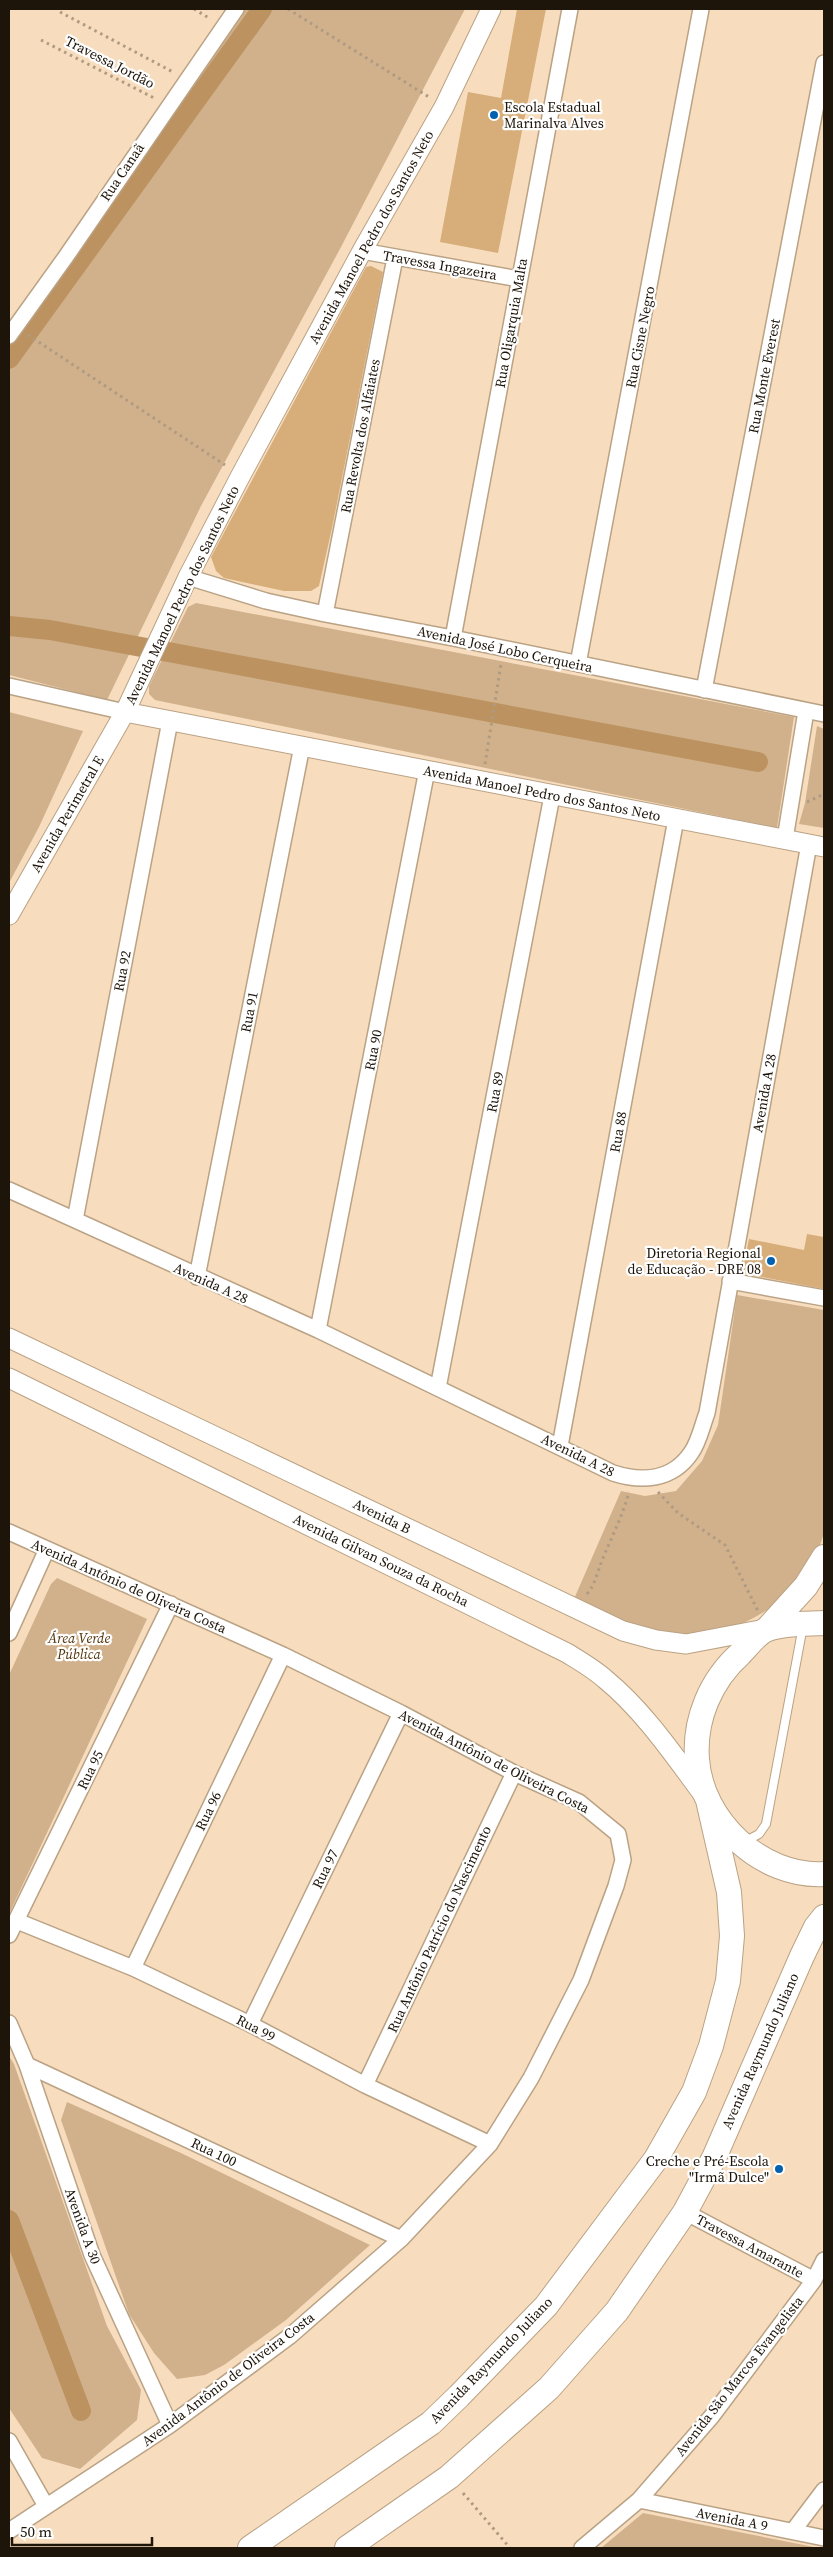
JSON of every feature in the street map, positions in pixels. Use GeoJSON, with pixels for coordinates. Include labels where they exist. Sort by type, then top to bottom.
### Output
{"type":"FeatureCollection","features":[{"type":"Feature","properties":{"kind":"main road","name":"Avenida Raymundo Juliano"},"geometry":{"type":"LineString","coordinates":[[250,2548],[416,2434],[459,2396],[546,2306],[656,2159],[694,2092],[711,2046],[728,1981],[732,1936],[728,1892],[708,1800],[697,1760],[698,1725],[710,1692],[730,1663],[767,1629],[806,1586],[824,1557]]}},
{"type":"Feature","properties":{"kind":"main road"},"geometry":{"type":"LineString","coordinates":[[767,1629],[814,1623]]}},
{"type":"Feature","properties":{"kind":"main road"},"geometry":{"type":"LineString","coordinates":[[708,1800],[740,1844],[771,1865],[807,1875],[824,1874]]}},
{"type":"Feature","properties":{"kind":"main road","name":"Avenida Raymundo Juliano"},"geometry":{"type":"LineString","coordinates":[[347,2548],[450,2477],[549,2388],[617,2311],[685,2212],[714,2158],[802,1956],[816,1927],[824,1917]]}},
{"type":"Feature","properties":{"kind":"street","name":"Rua Canaã"},"geometry":{"type":"LineString","coordinates":[[16,334],[168,105],[236,9]]}},
{"type":"Feature","properties":{"kind":"street","name":"Avenida Manoel Pedro dos Santos Neto"},"geometry":{"type":"LineString","coordinates":[[491,9],[444,107],[362,251],[240,475],[188,577],[125,712],[552,796],[816,845]]}},
{"type":"Feature","properties":{"kind":"street","name":"Rua Oligarquia Malta"},"geometry":{"type":"LineString","coordinates":[[453,638],[570,9]]}},
{"type":"Feature","properties":{"kind":"street","name":"Rua Cisne Negro"},"geometry":{"type":"LineString","coordinates":[[578,664],[701,9]]}},
{"type":"Feature","properties":{"kind":"street","name":"Rua Monte Everest"},"geometry":{"type":"LineString","coordinates":[[704,690],[824,63]]}},
{"type":"Feature","properties":{"kind":"street","name":"Travessa Ingazeira"},"geometry":{"type":"LineString","coordinates":[[362,251],[519,279]]}},
{"type":"Feature","properties":{"kind":"street","name":"Rua Revolta dos Alfaiates"},"geometry":{"type":"LineString","coordinates":[[325,614],[395,258]]}},
{"type":"Feature","properties":{"kind":"street","name":"Avenida José Lobo Cerqueira"},"geometry":{"type":"LineString","coordinates":[[188,577],[266,601],[325,614],[453,638],[824,714]]}},
{"type":"Feature","properties":{"kind":"street"},"geometry":{"type":"LineString","coordinates":[[9,686],[125,712]]}},
{"type":"Feature","properties":{"kind":"street"},"geometry":{"type":"LineString","coordinates":[[786,839],[806,711]]}},
{"type":"Feature","properties":{"kind":"street","name":"Avenida Perimetral E"},"geometry":{"type":"LineString","coordinates":[[9,915],[125,712]]}},
{"type":"Feature","properties":{"kind":"street","name":"Rua 92"},"geometry":{"type":"LineString","coordinates":[[75,1220],[170,721]]}},
{"type":"Feature","properties":{"kind":"street","name":"Rua 91"},"geometry":{"type":"LineString","coordinates":[[197,1277],[302,746]]}},
{"type":"Feature","properties":{"kind":"street","name":"Rua 90"},"geometry":{"type":"LineString","coordinates":[[318,1330],[427,770]]}},
{"type":"Feature","properties":{"kind":"street","name":"Rua 89"},"geometry":{"type":"LineString","coordinates":[[438,1388],[552,796]]}},
{"type":"Feature","properties":{"kind":"street","name":"Rua 88"},"geometry":{"type":"LineString","coordinates":[[560,1446],[676,819]]}},
{"type":"Feature","properties":{"kind":"street","name":"Avenida A 28"},"geometry":{"type":"LineString","coordinates":[[9,1190],[197,1277],[318,1330],[613,1473],[639,1479],[676,1467],[690,1455],[706,1413],[730,1281],[816,845]]}},
{"type":"Feature","properties":{"kind":"street"},"geometry":{"type":"LineString","coordinates":[[730,1281],[824,1298]]}},
{"type":"Feature","properties":{"kind":"street","name":"Avenida B"},"geometry":{"type":"LineString","coordinates":[[9,1338],[623,1630],[656,1640],[686,1644],[767,1629]]}},
{"type":"Feature","properties":{"kind":"street","name":"Avenida Gilvan Souza da Rocha"},"geometry":{"type":"LineString","coordinates":[[9,1378],[567,1653],[607,1680],[632,1706],[674,1754],[708,1800]]}},
{"type":"Feature","properties":{"kind":"street","name":"Avenida Antônio de Oliveira Costa"},"geometry":{"type":"LineString","coordinates":[[9,1532],[283,1655],[401,1713],[514,1773],[579,1802],[599,1816],[618,1834],[622,1860],[616,1886],[581,1980],[531,2078],[490,2144],[401,2239],[290,2336],[170,2426],[9,2531]]}},
{"type":"Feature","properties":{"kind":"street"},"geometry":{"type":"LineString","coordinates":[[9,1633],[47,1550]]}},
{"type":"Feature","properties":{"kind":"street","name":"Rua 95"},"geometry":{"type":"LineString","coordinates":[[9,1935],[170,1604]]}},
{"type":"Feature","properties":{"kind":"street","name":"Rua 96"},"geometry":{"type":"LineString","coordinates":[[133,1968],[283,1655]]}},
{"type":"Feature","properties":{"kind":"street","name":"Rua 97"},"geometry":{"type":"LineString","coordinates":[[250,2024],[401,1713]]}},
{"type":"Feature","properties":{"kind":"street","name":"Rua Antônio Patrício do Nascimento"},"geometry":{"type":"LineString","coordinates":[[365,2086],[514,1773]]}},
{"type":"Feature","properties":{"kind":"street","name":"Rua 99"},"geometry":{"type":"LineString","coordinates":[[16,1921],[133,1968],[250,2024],[365,2086],[490,2144]]}},
{"type":"Feature","properties":{"kind":"street","name":"Avenida A 30"},"geometry":{"type":"LineString","coordinates":[[9,2023],[27,2065],[92,2254],[170,2426]]}},
{"type":"Feature","properties":{"kind":"street","name":"Rua 100"},"geometry":{"type":"LineString","coordinates":[[27,2065],[401,2239]]}},
{"type":"Feature","properties":{"kind":"street","name":"Travessa Amarante"},"geometry":{"type":"LineString","coordinates":[[685,2212],[814,2280]]}},
{"type":"Feature","properties":{"kind":"street","name":"Avenida São Marcos Evangelista"},"geometry":{"type":"LineString","coordinates":[[582,2548],[639,2500],[712,2416],[814,2280],[824,2260]]}},
{"type":"Feature","properties":{"kind":"street"},"geometry":{"type":"LineString","coordinates":[[9,2441],[46,2506]]}},
{"type":"Feature","properties":{"kind":"street"},"geometry":{"type":"LineString","coordinates":[[793,2531],[824,2490]]}},
{"type":"Feature","properties":{"kind":"street","name":"Avenida A 9"},"geometry":{"type":"LineString","coordinates":[[639,2500],[824,2538]]}},
{"type":"Feature","properties":{"kind":"lane"},"geometry":{"type":"LineString","coordinates":[[740,1844],[759,1834],[766,1824],[814,1623]]}},
{"type":"Feature","properties":{"kind":"path"},"geometry":{"type":"LineString","coordinates":[[288,9],[444,107]]}},
{"type":"Feature","properties":{"kind":"path"},"geometry":{"type":"LineString","coordinates":[[60,12],[187,79]]}},
{"type":"Feature","properties":{"kind":"path","name":"Travessa Jordão"},"geometry":{"type":"LineString","coordinates":[[41,40],[168,105]]}},
{"type":"Feature","properties":{"kind":"path"},"geometry":{"type":"LineString","coordinates":[[16,334],[59,357],[240,475]]}},
{"type":"Feature","properties":{"kind":"path"},"geometry":{"type":"LineString","coordinates":[[486,755],[500,675]]}},
{"type":"Feature","properties":{"kind":"path"},"geometry":{"type":"LineString","coordinates":[[574,1608],[595,1585],[602,1560],[625,1506],[639,1479],[678,1513],[726,1546],[767,1629]]}},
{"type":"Feature","properties":{"kind":"path"},"geometry":{"type":"LineString","coordinates":[[450,2477],[510,2548]]}},
{"type":"Feature","properties":{"kind":"green space"},"geometry":{"type":"Polygon","coordinates":[[[245,9],[465,9],[341,247],[201,506],[107,700],[9,675],[9,349],[245,9]]]}},
{"type":"Feature","properties":{"kind":"green space"},"geometry":{"type":"Polygon","coordinates":[[[196,603],[794,717],[777,828],[155,700],[149,694],[149,686],[188,607],[196,603]]]}},
{"type":"Feature","properties":{"kind":"green space"},"geometry":{"type":"Polygon","coordinates":[[[9,712],[83,731],[39,827],[9,883],[9,712]]]}},
{"type":"Feature","properties":{"kind":"green space"},"geometry":{"type":"Polygon","coordinates":[[[817,726],[824,729],[824,828],[799,824],[805,803],[817,726]]]}},
{"type":"Feature","properties":{"kind":"green space"},"geometry":{"type":"Polygon","coordinates":[[[737,1295],[824,1310],[824,1533],[818,1551],[809,1569],[786,1596],[756,1617],[722,1630],[704,1634],[671,1633],[642,1627],[600,1612],[574,1599],[621,1491],[645,1496],[676,1491],[702,1461],[718,1425],[737,1295]]]}},
{"type":"Feature","properties":{"kind":"green space","name":"Área Verde Pública"},"geometry":{"type":"Polygon","coordinates":[[[57,1578],[147,1619],[9,1914],[9,1675],[51,1584],[57,1578]]]}},
{"type":"Feature","properties":{"kind":"green space"},"geometry":{"type":"Polygon","coordinates":[[[9,2056],[14,2064],[107,2326],[141,2390],[137,2420],[80,2469],[42,2458],[9,2408],[9,2056]]]}},
{"type":"Feature","properties":{"kind":"green space"},"geometry":{"type":"Polygon","coordinates":[[[67,2102],[181,2153],[370,2245],[286,2320],[224,2365],[205,2375],[177,2379],[154,2353],[129,2314],[61,2120],[67,2102]]]}},
{"type":"Feature","properties":{"kind":"green space"},"geometry":{"type":"Polygon","coordinates":[[[643,2513],[819,2548],[601,2548],[643,2513]]]}},
{"type":"Feature","properties":{"kind":"building","name":"Escola Estadual Marinalva Alves"},"geometry":{"type":"Polygon","coordinates":[[[517,9],[546,9],[498,253],[440,242],[468,92],[501,98],[517,9]]]}},
{"type":"Feature","properties":{"kind":"building"},"geometry":{"type":"Polygon","coordinates":[[[371,266],[383,272],[319,586],[311,591],[284,591],[224,578],[216,571],[211,557],[366,267],[371,266]]]}},
{"type":"Feature","properties":{"kind":"building"},"geometry":{"type":"Polygon","coordinates":[[[807,1234],[824,1237],[824,1289],[742,1273],[749,1239],[804,1250],[807,1234]]]}},
{"type":"Feature","properties":{"kind":"waterway"},"geometry":{"type":"LineString","coordinates":[[9,359],[262,9]]}},
{"type":"Feature","properties":{"kind":"waterway"},"geometry":{"type":"LineString","coordinates":[[9,626],[50,630],[758,762]]}},
{"type":"Feature","properties":{"kind":"waterway"},"geometry":{"type":"LineString","coordinates":[[9,2220],[81,2411]]}},
{"type":"Feature","properties":{"kind":"place","name":"Escola Estadual Marinalva Alves"},"geometry":{"type":"Point","coordinates":[494,115]}},
{"type":"Feature","properties":{"kind":"place","name":"Diretoria Regional de Educação - DRE 08"},"geometry":{"type":"Point","coordinates":[771,1261]}},
{"type":"Feature","properties":{"kind":"place","name":"Creche e Pré-Escola \"Irmã Dulce\""},"geometry":{"type":"Point","coordinates":[779,2169]}}]}
